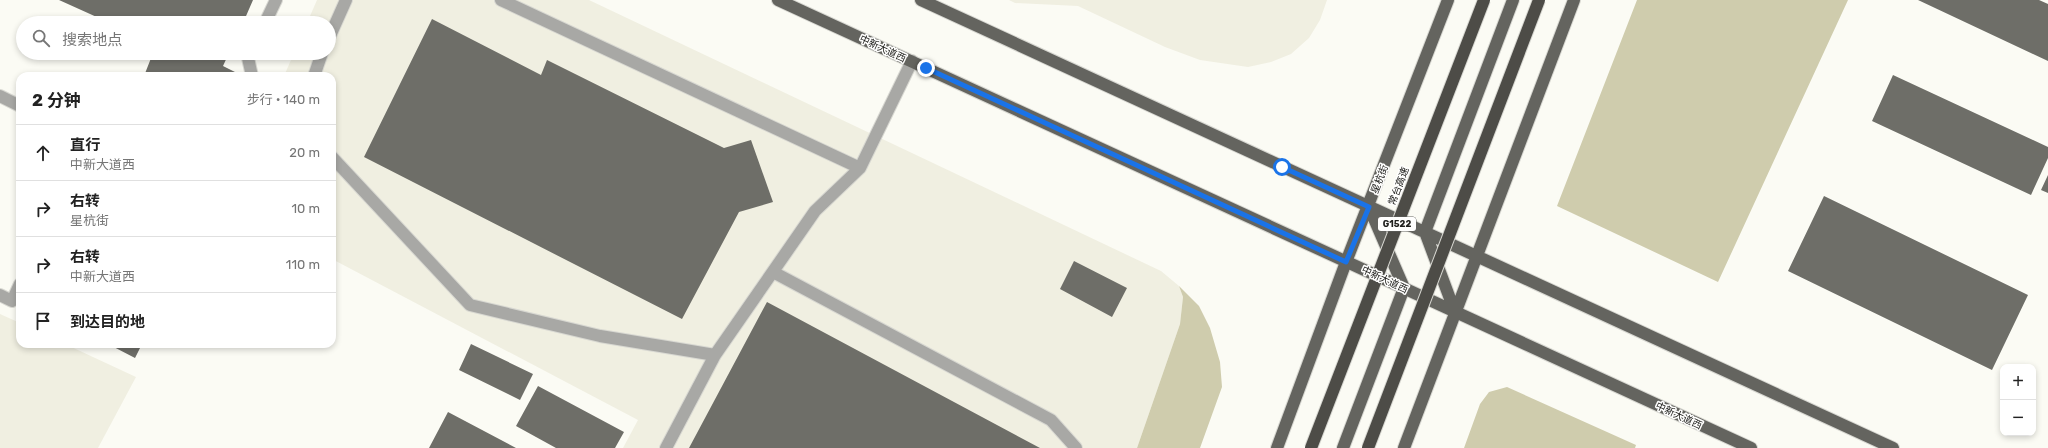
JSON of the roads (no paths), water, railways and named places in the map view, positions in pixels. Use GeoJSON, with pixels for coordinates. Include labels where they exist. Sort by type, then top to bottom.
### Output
{"type":"FeatureCollection","features":[{"type":"Feature","properties":{"kind":"highway","name":"常台高速"},"geometry":{"type":"LineString","coordinates":[[1311,448],[1484,0]]}},
{"type":"Feature","properties":{"kind":"highway"},"geometry":{"type":"LineString","coordinates":[[1368,448],[1539,0]]}},
{"type":"Feature","properties":{"kind":"main road","name":"中新大道西"},"geometry":{"type":"LineString","coordinates":[[778,0],[1751,448]]}},
{"type":"Feature","properties":{"kind":"main road"},"geometry":{"type":"LineString","coordinates":[[921,0],[1893,448]]}},
{"type":"Feature","properties":{"kind":"main road","name":"星杭街"},"geometry":{"type":"LineString","coordinates":[[1277,448],[1346,262],[1369,207],[1448,0]]}},
{"type":"Feature","properties":{"kind":"main road"},"geometry":{"type":"LineString","coordinates":[[1455,312],[1425,232],[1513,0]]}},
{"type":"Feature","properties":{"kind":"main road"},"geometry":{"type":"LineString","coordinates":[[1404,448],[1475,256],[1574,0]]}},
{"type":"Feature","properties":{"kind":"main road"},"geometry":{"type":"LineString","coordinates":[[1343,448],[1404,288],[1369,207]]}},
{"type":"Feature","properties":{"kind":"lane"},"geometry":{"type":"LineString","coordinates":[[268,16],[276,0]]}},
{"type":"Feature","properties":{"kind":"lane"},"geometry":{"type":"LineString","coordinates":[[336,22],[346,0]]}},
{"type":"Feature","properties":{"kind":"lane"},"geometry":{"type":"LineString","coordinates":[[501,0],[860,168]]}},
{"type":"Feature","properties":{"kind":"lane"},"geometry":{"type":"LineString","coordinates":[[248,60],[251,72]]}},
{"type":"Feature","properties":{"kind":"lane"},"geometry":{"type":"LineString","coordinates":[[315,72],[320,60]]}},
{"type":"Feature","properties":{"kind":"lane"},"geometry":{"type":"LineString","coordinates":[[666,448],[716,355],[815,211],[860,168],[912,61]]}},
{"type":"Feature","properties":{"kind":"lane"},"geometry":{"type":"LineString","coordinates":[[0,96],[16,104]]}},
{"type":"Feature","properties":{"kind":"lane"},"geometry":{"type":"LineString","coordinates":[[336,161],[470,305],[600,336],[716,355]]}},
{"type":"Feature","properties":{"kind":"lane"},"geometry":{"type":"LineString","coordinates":[[773,272],[1051,420],[1076,448]]}},
{"type":"Feature","properties":{"kind":"lane"},"geometry":{"type":"LineString","coordinates":[[0,295],[12,301],[16,292]]}}]}
